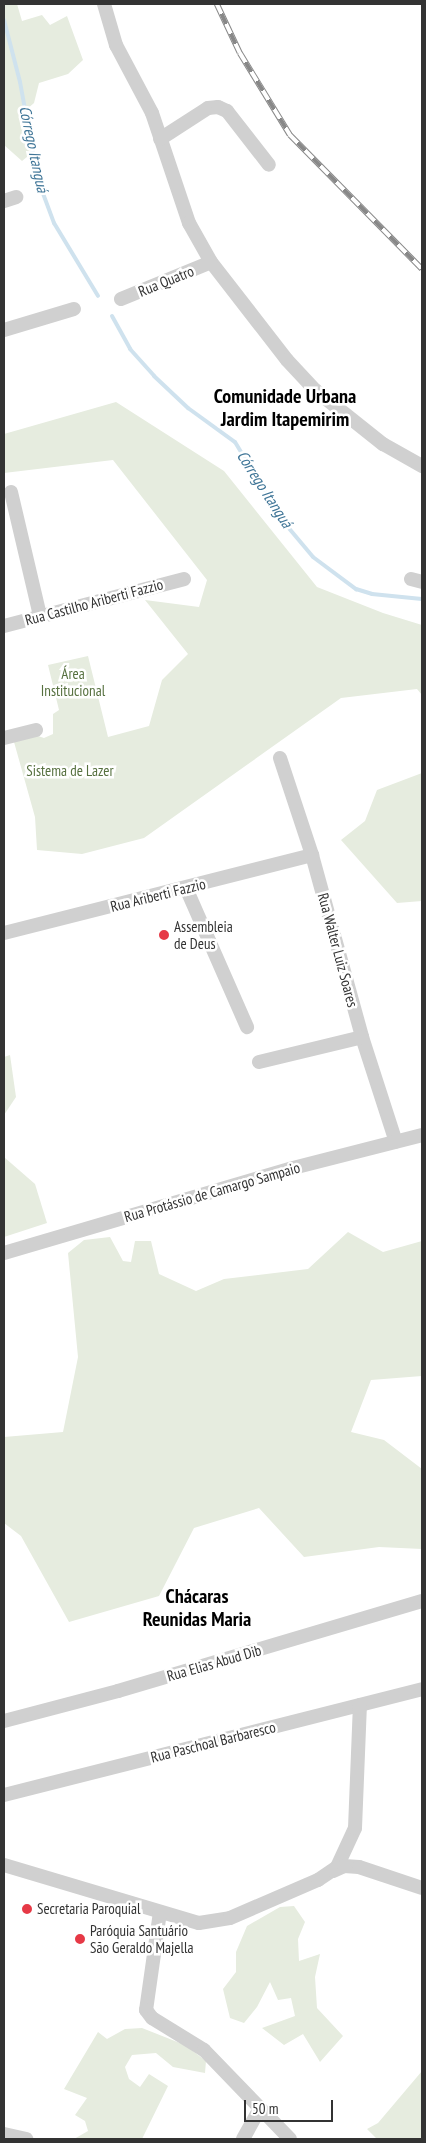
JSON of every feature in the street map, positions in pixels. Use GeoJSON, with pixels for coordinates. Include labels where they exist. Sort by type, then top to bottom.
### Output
{"type":"FeatureCollection","features":[{"type":"Feature","properties":{"kind":"street"},"geometry":{"type":"LineString","coordinates":[[104,4],[116,45],[152,113],[189,223],[211,262],[287,360],[315,390],[383,444],[422,466]]}},
{"type":"Feature","properties":{"kind":"street"},"geometry":{"type":"LineString","coordinates":[[160,139],[208,108],[218,107],[227,111],[269,165]]}},
{"type":"Feature","properties":{"kind":"street","name":"Rua Quatro"},"geometry":{"type":"LineString","coordinates":[[121,299],[211,262]]}},
{"type":"Feature","properties":{"kind":"street"},"geometry":{"type":"LineString","coordinates":[[4,330],[74,308]]}},
{"type":"Feature","properties":{"kind":"street"},"geometry":{"type":"LineString","coordinates":[[11,492],[40,616]]}},
{"type":"Feature","properties":{"kind":"street","name":"Rua Castilho Ariberti Fazzio"},"geometry":{"type":"LineString","coordinates":[[4,626],[184,579]]}},
{"type":"Feature","properties":{"kind":"street"},"geometry":{"type":"LineString","coordinates":[[4,738],[36,730]]}},
{"type":"Feature","properties":{"kind":"street","name":"Rua Walter Luiz Soares"},"geometry":{"type":"LineString","coordinates":[[280,758],[312,855],[362,1037],[396,1142]]}},
{"type":"Feature","properties":{"kind":"street","name":"Rua Ariberti Fazzio"},"geometry":{"type":"LineString","coordinates":[[4,933],[312,855]]}},
{"type":"Feature","properties":{"kind":"street"},"geometry":{"type":"LineString","coordinates":[[186,888],[246,1028]]}},
{"type":"Feature","properties":{"kind":"street"},"geometry":{"type":"LineString","coordinates":[[259,1062],[362,1037]]}},
{"type":"Feature","properties":{"kind":"street","name":"Rua Protássio de Camargo Sampaio"},"geometry":{"type":"LineString","coordinates":[[4,1253],[422,1135]]}},
{"type":"Feature","properties":{"kind":"street","name":"Rua Elias Abud Dib"},"geometry":{"type":"LineString","coordinates":[[4,1721],[118,1691],[422,1601]]}},
{"type":"Feature","properties":{"kind":"street","name":"Rua Paschoal Barbaresco"},"geometry":{"type":"LineString","coordinates":[[4,1796],[422,1689]]}},
{"type":"Feature","properties":{"kind":"street"},"geometry":{"type":"LineString","coordinates":[[333,1870],[344,1855],[358,1814],[360,1705]]}},
{"type":"Feature","properties":{"kind":"street"},"geometry":{"type":"LineString","coordinates":[[344,1855],[369,1870]]}},
{"type":"Feature","properties":{"kind":"street"},"geometry":{"type":"LineString","coordinates":[[4,1865],[199,1923],[213,1923],[318,1880],[333,1870],[349,1866],[369,1870],[422,1888]]}},
{"type":"Feature","properties":{"kind":"street"},"geometry":{"type":"LineString","coordinates":[[160,1912],[146,2010],[152,2018],[204,2050],[290,2139]]}},
{"type":"Feature","properties":{"kind":"street"},"geometry":{"type":"LineString","coordinates":[[243,2139],[260,2108]]}},
{"type":"Feature","properties":{"kind":"street"},"geometry":{"type":"LineString","coordinates":[[4,2134],[26,2139]]}},
{"type":"Feature","properties":{"kind":"green space"},"geometry":{"type":"Polygon","coordinates":[[[4,4],[17,4],[22,21],[42,15],[50,25],[67,16],[83,60],[68,74],[39,83],[34,103],[26,110],[33,152],[22,161],[4,145],[4,4]]]}},
{"type":"Feature","properties":{"kind":"green space"},"geometry":{"type":"Polygon","coordinates":[[[116,402],[224,471],[317,587],[383,613],[422,625],[422,695],[417,689],[341,698],[144,838],[82,854],[37,850],[35,817],[14,742],[35,735],[44,738],[53,734],[53,714],[59,710],[48,665],[88,656],[108,737],[149,726],[162,680],[188,654],[145,600],[199,607],[207,580],[113,460],[4,473],[4,434],[116,402]]]}},
{"type":"Feature","properties":{"kind":"green space"},"geometry":{"type":"Polygon","coordinates":[[[422,773],[422,901],[397,903],[341,840],[365,821],[377,790],[422,773]]]}},
{"type":"Feature","properties":{"kind":"green space"},"geometry":{"type":"Polygon","coordinates":[[[10,1055],[16,1097],[4,1115],[4,1057],[10,1055]]]}},
{"type":"Feature","properties":{"kind":"green space"},"geometry":{"type":"Polygon","coordinates":[[[4,1157],[35,1184],[47,1223],[4,1237],[4,1157]]]}},
{"type":"Feature","properties":{"kind":"green space"},"geometry":{"type":"Polygon","coordinates":[[[348,1232],[383,1252],[422,1241],[422,1376],[371,1380],[351,1432],[384,1440],[422,1469],[422,1549],[379,1547],[304,1557],[259,1508],[194,1528],[159,1596],[69,1622],[21,1536],[4,1523],[4,1437],[63,1432],[78,1357],[68,1253],[84,1240],[110,1237],[123,1261],[131,1262],[135,1241],[151,1241],[159,1274],[196,1291],[224,1279],[308,1269],[348,1232]]]}},
{"type":"Feature","properties":{"kind":"green space"},"geometry":{"type":"Polygon","coordinates":[[[294,1906],[305,1922],[298,1939],[299,1961],[320,1954],[315,1977],[317,2008],[343,2036],[320,2062],[303,2034],[284,2045],[262,2028],[295,2016],[291,1998],[278,2000],[270,1982],[257,2007],[244,2023],[230,2018],[223,1989],[236,1972],[236,1952],[247,1926],[280,1907],[294,1906]]]}},
{"type":"Feature","properties":{"kind":"green space"},"geometry":{"type":"Polygon","coordinates":[[[142,2028],[185,2045],[206,2061],[205,2073],[173,2067],[156,2053],[132,2055],[125,2067],[129,2079],[140,2087],[149,2074],[168,2086],[142,2139],[74,2139],[88,2131],[85,2121],[75,2115],[87,2098],[64,2089],[98,2032],[107,2039],[125,2029],[142,2028]]]}},
{"type":"Feature","properties":{"kind":"green space"},"geometry":{"type":"Polygon","coordinates":[[[422,2071],[422,2139],[377,2139],[367,2129],[378,2123],[422,2071]]]}},
{"type":"Feature","properties":{"kind":"waterway","name":"Córrego Itanguá"},"geometry":{"type":"LineString","coordinates":[[4,20],[20,82],[38,180],[54,223],[98,296]]}},
{"type":"Feature","properties":{"kind":"waterway","name":"Córrego Itanguá"},"geometry":{"type":"LineString","coordinates":[[112,316],[130,349],[154,376],[188,408],[235,442],[282,520],[313,557],[356,589],[372,594],[422,599]]}},
{"type":"Feature","properties":{"kind":"railway"},"geometry":{"type":"LineString","coordinates":[[217,4],[240,53],[290,135],[422,269]]}},
{"type":"Feature","properties":{"kind":"place","name":"Assembleia de Deus"},"geometry":{"type":"Point","coordinates":[164,935]}},
{"type":"Feature","properties":{"kind":"place","name":"Secretaria Paroquial"},"geometry":{"type":"Point","coordinates":[27,1909]}},
{"type":"Feature","properties":{"kind":"place","name":"Paróquia Santuário São Geraldo Majella"},"geometry":{"type":"Point","coordinates":[80,1939]}},
{"type":"Feature","properties":{"kind":"district","name":"Comunidade Urbana Jardim Itapemirim"},"geometry":{"type":"Point","coordinates":[285,408]}},
{"type":"Feature","properties":{"kind":"district","name":"Chácaras Reunidas Maria"},"geometry":{"type":"Point","coordinates":[197,1608]}},
{"type":"Feature","properties":{"kind":"park label","name":"Área Institucional"},"geometry":{"type":"Point","coordinates":[73,682]}},
{"type":"Feature","properties":{"kind":"park label","name":"Sistema de Lazer"},"geometry":{"type":"Point","coordinates":[70,771]}}]}
